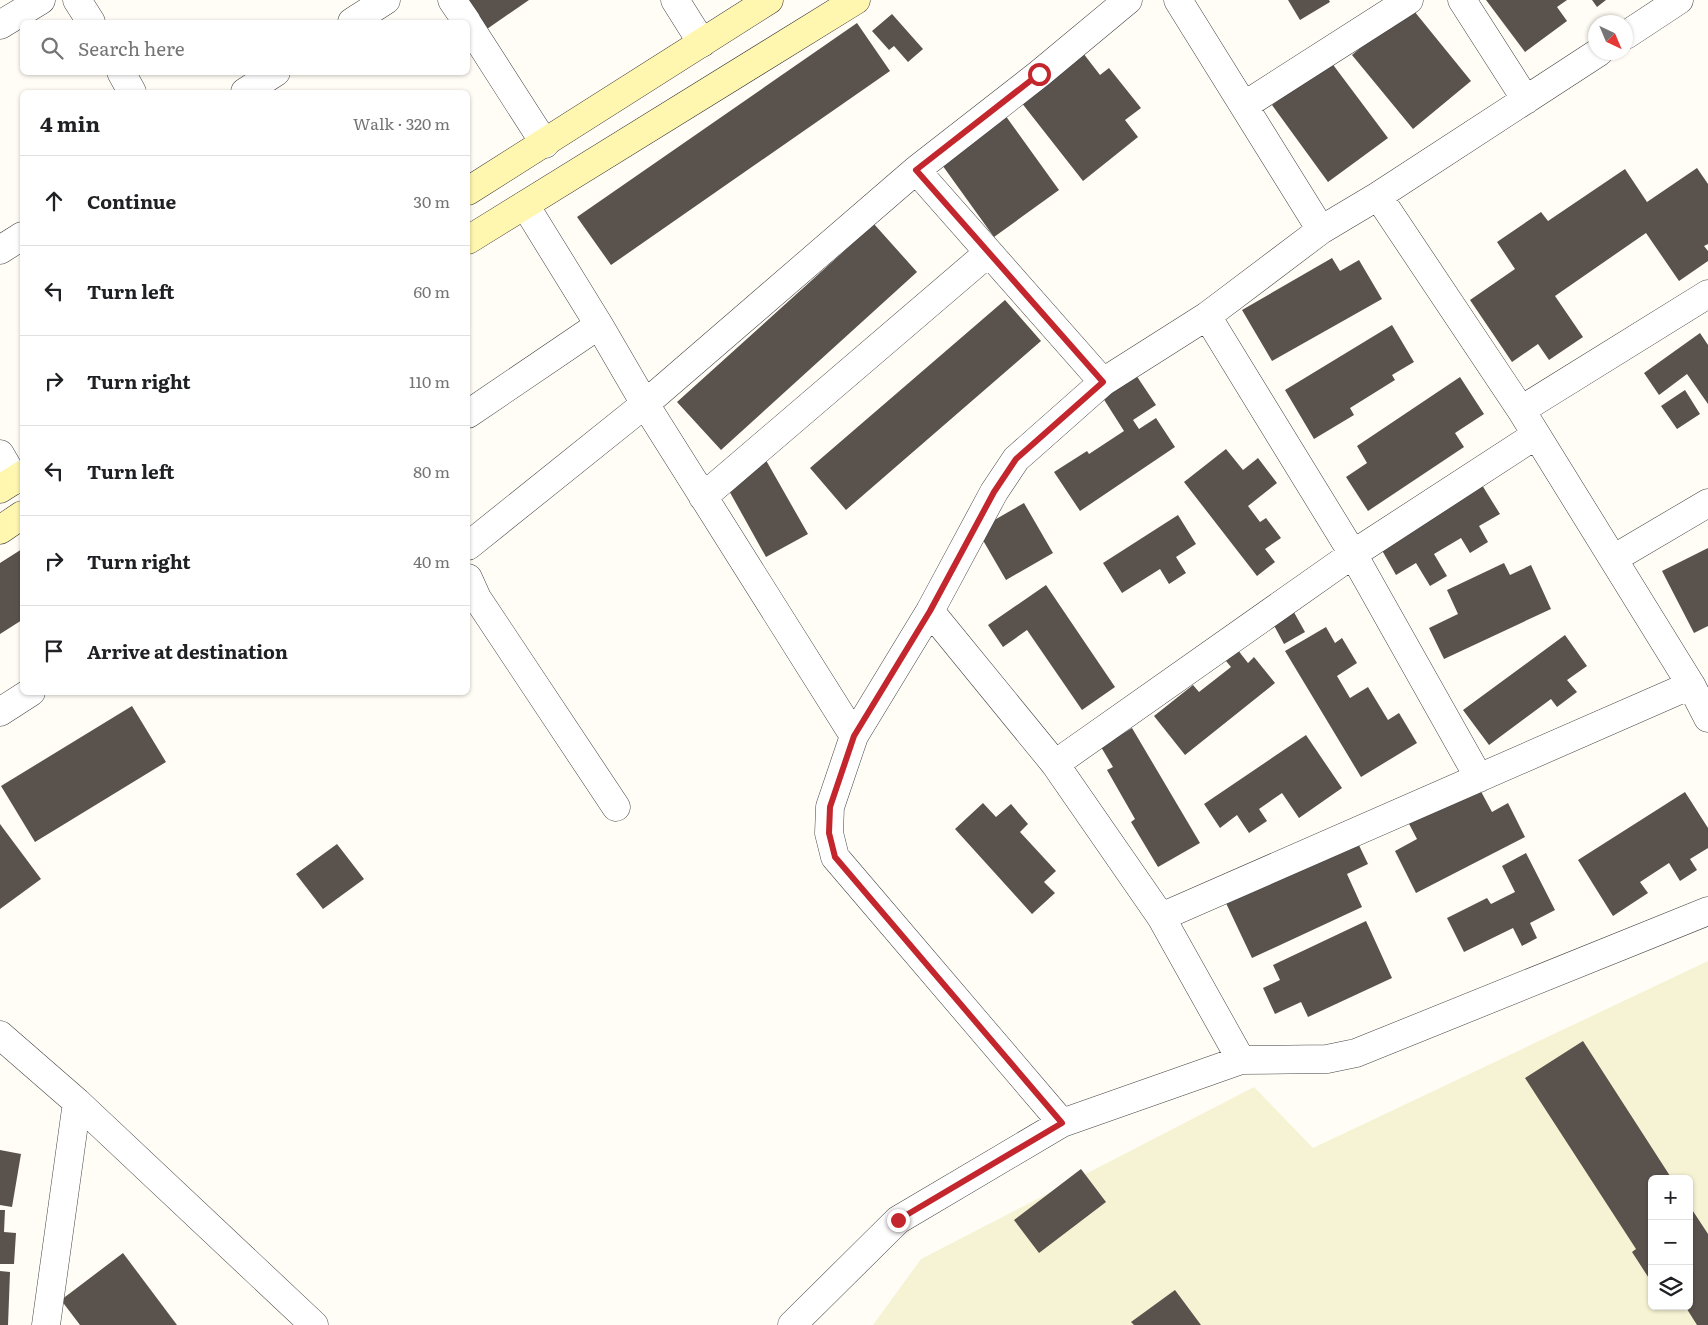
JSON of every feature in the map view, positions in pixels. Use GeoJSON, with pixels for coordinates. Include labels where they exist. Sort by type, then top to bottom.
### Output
{"type":"FeatureCollection","features":[{"type":"Feature","properties":{"kind":"main road"},"geometry":{"type":"LineString","coordinates":[[470,190],[545,144],[769,0]]}},
{"type":"Feature","properties":{"kind":"main road"},"geometry":{"type":"LineString","coordinates":[[470,239],[856,0]]}},
{"type":"Feature","properties":{"kind":"main road"},"geometry":{"type":"LineString","coordinates":[[0,530],[20,516]]}},
{"type":"Feature","properties":{"kind":"street"},"geometry":{"type":"LineString","coordinates":[[0,25],[41,0]]}},
{"type":"Feature","properties":{"kind":"street"},"geometry":{"type":"LineString","coordinates":[[77,0],[90,20]]}},
{"type":"Feature","properties":{"kind":"street"},"geometry":{"type":"LineString","coordinates":[[355,20],[386,0]]}},
{"type":"Feature","properties":{"kind":"street"},"geometry":{"type":"LineString","coordinates":[[452,0],[465,20]]}},
{"type":"Feature","properties":{"kind":"street"},"geometry":{"type":"LineString","coordinates":[[675,0],[702,43]]}},
{"type":"Feature","properties":{"kind":"street"},"geometry":{"type":"LineString","coordinates":[[470,544],[645,404],[916,170],[1039,74],[1128,0]]}},
{"type":"Feature","properties":{"kind":"street"},"geometry":{"type":"LineString","coordinates":[[1178,0],[1321,230]]}},
{"type":"Feature","properties":{"kind":"street"},"geometry":{"type":"LineString","coordinates":[[1245,105],[1409,0]]}},
{"type":"Feature","properties":{"kind":"street"},"geometry":{"type":"LineString","coordinates":[[1462,0],[1526,100]]}},
{"type":"Feature","properties":{"kind":"street"},"geometry":{"type":"LineString","coordinates":[[1633,30],[1679,0]]}},
{"type":"Feature","properties":{"kind":"street"},"geometry":{"type":"LineString","coordinates":[[470,28],[545,144]]}},
{"type":"Feature","properties":{"kind":"street"},"geometry":{"type":"LineString","coordinates":[[1062,1123],[835,857],[829,833],[830,807],[854,736],[930,611],[994,492],[1016,459],[1103,382],[1207,316],[1321,230],[1378,196],[1588,59]]}},
{"type":"Feature","properties":{"kind":"street"},"geometry":{"type":"LineString","coordinates":[[122,75],[131,90]]}},
{"type":"Feature","properties":{"kind":"street"},"geometry":{"type":"LineString","coordinates":[[248,90],[271,75]]}},
{"type":"Feature","properties":{"kind":"street"},"geometry":{"type":"LineString","coordinates":[[916,170],[1103,382]]}},
{"type":"Feature","properties":{"kind":"street"},"geometry":{"type":"LineString","coordinates":[[1378,196],[1521,410],[1691,685],[1708,718]]}},
{"type":"Feature","properties":{"kind":"street"},"geometry":{"type":"LineString","coordinates":[[525,206],[599,325],[645,404],[854,736]]}},
{"type":"Feature","properties":{"kind":"street"},"geometry":{"type":"LineString","coordinates":[[0,250],[20,237]]}},
{"type":"Feature","properties":{"kind":"street"},"geometry":{"type":"LineString","coordinates":[[703,497],[988,253]]}},
{"type":"Feature","properties":{"kind":"street"},"geometry":{"type":"LineString","coordinates":[[1521,410],[1708,294]]}},
{"type":"Feature","properties":{"kind":"street"},"geometry":{"type":"LineString","coordinates":[[1207,316],[1353,554],[1479,778]]}},
{"type":"Feature","properties":{"kind":"street"},"geometry":{"type":"LineString","coordinates":[[470,413],[599,325]]}},
{"type":"Feature","properties":{"kind":"street"},"geometry":{"type":"LineString","coordinates":[[1055,764],[1353,554],[1536,435]]}},
{"type":"Feature","properties":{"kind":"street"},"geometry":{"type":"LineString","coordinates":[[0,454],[12,481]]}},
{"type":"Feature","properties":{"kind":"street"},"geometry":{"type":"LineString","coordinates":[[1613,559],[1708,503]]}},
{"type":"Feature","properties":{"kind":"street"},"geometry":{"type":"LineString","coordinates":[[470,582],[477,598],[616,807]]}},
{"type":"Feature","properties":{"kind":"street"},"geometry":{"type":"LineString","coordinates":[[930,611],[1055,764],[1161,917],[1241,1060]]}},
{"type":"Feature","properties":{"kind":"street"},"geometry":{"type":"LineString","coordinates":[[1161,917],[1691,685]]}},
{"type":"Feature","properties":{"kind":"street"},"geometry":{"type":"LineString","coordinates":[[0,712],[26,695]]}},
{"type":"Feature","properties":{"kind":"street"},"geometry":{"type":"LineString","coordinates":[[792,1325],[898,1220],[1062,1123],[1241,1060],[1327,1059],[1356,1053],[1708,911]]}},
{"type":"Feature","properties":{"kind":"street"},"geometry":{"type":"LineString","coordinates":[[0,1035],[77,1102],[314,1325]]}},
{"type":"Feature","properties":{"kind":"street"},"geometry":{"type":"LineString","coordinates":[[46,1325],[77,1102]]}},
{"type":"Feature","properties":{"kind":"shaded area"},"geometry":{"type":"Polygon","coordinates":[[[1708,961],[1708,1325],[873,1325],[921,1259],[1254,1087],[1313,1148],[1708,961]]]}},
{"type":"Feature","properties":{"kind":"building"},"geometry":{"type":"Polygon","coordinates":[[[467,0],[529,0],[487,29],[467,0]]]}},
{"type":"Feature","properties":{"kind":"building"},"geometry":{"type":"Polygon","coordinates":[[[1288,0],[1329,0],[1330,2],[1300,20],[1288,0]]]}},
{"type":"Feature","properties":{"kind":"building"},"geometry":{"type":"Polygon","coordinates":[[[1486,0],[1567,0],[1557,7],[1567,21],[1525,52],[1486,0]]]}},
{"type":"Feature","properties":{"kind":"building"},"geometry":{"type":"Polygon","coordinates":[[[1592,0],[1606,0],[1597,7],[1592,0]]]}},
{"type":"Feature","properties":{"kind":"building"},"geometry":{"type":"Polygon","coordinates":[[[1410,6],[1471,81],[1413,129],[1352,55],[1410,6]]]}},
{"type":"Feature","properties":{"kind":"building"},"geometry":{"type":"Polygon","coordinates":[[[892,14],[923,49],[908,62],[894,46],[889,50],[872,31],[892,14]]]}},
{"type":"Feature","properties":{"kind":"building"},"geometry":{"type":"Polygon","coordinates":[[[857,23],[890,71],[611,265],[577,217],[857,23]]]}},
{"type":"Feature","properties":{"kind":"building"},"geometry":{"type":"Polygon","coordinates":[[[1083,53],[1100,75],[1109,68],[1141,108],[1125,120],[1138,137],[1083,181],[1021,102],[1083,53]]]}},
{"type":"Feature","properties":{"kind":"building"},"geometry":{"type":"Polygon","coordinates":[[[1331,62],[1388,138],[1328,182],[1272,105],[1331,62]]]}},
{"type":"Feature","properties":{"kind":"building"},"geometry":{"type":"Polygon","coordinates":[[[1005,115],[1059,190],[994,237],[940,162],[1005,115]]]}},
{"type":"Feature","properties":{"kind":"building"},"geometry":{"type":"Polygon","coordinates":[[[1697,168],[1708,184],[1708,244],[1704,246],[1708,251],[1708,261],[1679,281],[1646,233],[1555,296],[1583,337],[1549,360],[1538,344],[1512,362],[1470,300],[1515,269],[1497,242],[1541,212],[1548,221],[1625,169],[1647,202],[1697,168]]]}},
{"type":"Feature","properties":{"kind":"building"},"geometry":{"type":"Polygon","coordinates":[[[874,224],[917,272],[721,450],[677,402],[874,224]]]}},
{"type":"Feature","properties":{"kind":"building"},"geometry":{"type":"Polygon","coordinates":[[[1332,258],[1340,271],[1359,260],[1382,299],[1272,361],[1242,310],[1332,258]]]}},
{"type":"Feature","properties":{"kind":"building"},"geometry":{"type":"Polygon","coordinates":[[[1005,300],[1041,341],[846,510],[810,468],[1005,300]]]}},
{"type":"Feature","properties":{"kind":"building"},"geometry":{"type":"Polygon","coordinates":[[[1392,325],[1414,362],[1392,375],[1395,380],[1350,408],[1354,415],[1314,439],[1285,390],[1392,325]]]}},
{"type":"Feature","properties":{"kind":"building"},"geometry":{"type":"Polygon","coordinates":[[[1700,333],[1708,345],[1708,404],[1687,374],[1659,395],[1644,373],[1700,333]]]}},
{"type":"Feature","properties":{"kind":"building"},"geometry":{"type":"Polygon","coordinates":[[[1136,375],[1156,405],[1133,420],[1139,429],[1156,418],[1175,447],[1080,511],[1054,472],[1087,451],[1089,454],[1124,431],[1103,398],[1136,375]]]}},
{"type":"Feature","properties":{"kind":"building"},"geometry":{"type":"Polygon","coordinates":[[[1460,377],[1484,414],[1455,433],[1464,447],[1368,511],[1346,477],[1367,463],[1357,446],[1460,377]]]}},
{"type":"Feature","properties":{"kind":"building"},"geometry":{"type":"Polygon","coordinates":[[[1685,390],[1700,414],[1677,429],[1661,406],[1685,390]]]}},
{"type":"Feature","properties":{"kind":"building"},"geometry":{"type":"Polygon","coordinates":[[[759,448],[808,534],[766,557],[718,471],[759,448]]]}},
{"type":"Feature","properties":{"kind":"building"},"geometry":{"type":"Polygon","coordinates":[[[1226,449],[1243,470],[1258,458],[1277,483],[1248,506],[1260,522],[1266,518],[1281,538],[1265,549],[1275,562],[1257,576],[1184,482],[1226,449]]]}},
{"type":"Feature","properties":{"kind":"building"},"geometry":{"type":"Polygon","coordinates":[[[1477,477],[1500,514],[1479,526],[1488,542],[1470,553],[1461,538],[1434,554],[1447,576],[1430,586],[1416,563],[1396,575],[1375,538],[1477,477]]]}},
{"type":"Feature","properties":{"kind":"building"},"geometry":{"type":"Polygon","coordinates":[[[1024,503],[1053,553],[1006,580],[977,530],[1024,503]]]}},
{"type":"Feature","properties":{"kind":"building"},"geometry":{"type":"Polygon","coordinates":[[[1178,515],[1196,544],[1176,557],[1186,573],[1169,584],[1160,569],[1122,593],[1103,563],[1178,515]]]}},
{"type":"Feature","properties":{"kind":"building"},"geometry":{"type":"Polygon","coordinates":[[[1708,548],[1708,626],[1694,633],[1662,571],[1708,548]]]}},
{"type":"Feature","properties":{"kind":"building"},"geometry":{"type":"Polygon","coordinates":[[[20,550],[20,621],[0,634],[0,563],[20,550]]]}},
{"type":"Feature","properties":{"kind":"building"},"geometry":{"type":"Polygon","coordinates":[[[1504,563],[1510,575],[1531,565],[1551,609],[1444,659],[1429,628],[1458,614],[1447,590],[1504,563]]]}},
{"type":"Feature","properties":{"kind":"building"},"geometry":{"type":"Polygon","coordinates":[[[1046,585],[1115,687],[1082,710],[1027,630],[1003,647],[988,625],[1046,585]]]}},
{"type":"Feature","properties":{"kind":"building"},"geometry":{"type":"Polygon","coordinates":[[[1291,607],[1305,632],[1284,644],[1270,618],[1291,607]]]}},
{"type":"Feature","properties":{"kind":"building"},"geometry":{"type":"Polygon","coordinates":[[[1326,627],[1335,643],[1342,638],[1357,663],[1337,676],[1350,698],[1368,687],[1388,720],[1399,713],[1417,743],[1361,777],[1285,651],[1326,627]]]}},
{"type":"Feature","properties":{"kind":"building"},"geometry":{"type":"Polygon","coordinates":[[[1565,635],[1587,666],[1567,680],[1577,692],[1557,707],[1551,699],[1489,745],[1463,710],[1565,635]]]}},
{"type":"Feature","properties":{"kind":"building"},"geometry":{"type":"Polygon","coordinates":[[[1230,640],[1248,663],[1254,657],[1275,683],[1185,755],[1154,716],[1193,685],[1199,692],[1231,667],[1217,650],[1230,640]]]}},
{"type":"Feature","properties":{"kind":"building"},"geometry":{"type":"Polygon","coordinates":[[[132,706],[166,762],[35,842],[1,786],[132,706]]]}},
{"type":"Feature","properties":{"kind":"building"},"geometry":{"type":"Polygon","coordinates":[[[1132,728],[1200,843],[1158,867],[1131,822],[1135,819],[1107,770],[1113,767],[1101,747],[1132,728]]]}},
{"type":"Feature","properties":{"kind":"building"},"geometry":{"type":"Polygon","coordinates":[[[1306,735],[1342,788],[1299,818],[1282,793],[1259,809],[1267,821],[1249,833],[1237,815],[1220,828],[1204,804],[1306,735]]]}},
{"type":"Feature","properties":{"kind":"building"},"geometry":{"type":"Polygon","coordinates":[[[1477,784],[1492,812],[1508,803],[1525,837],[1416,893],[1395,851],[1417,839],[1407,820],[1477,784]]]}},
{"type":"Feature","properties":{"kind":"building"},"geometry":{"type":"Polygon","coordinates":[[[1685,792],[1708,828],[1708,848],[1690,859],[1697,870],[1680,881],[1669,863],[1640,882],[1648,893],[1613,916],[1578,860],[1685,792]]]}},
{"type":"Feature","properties":{"kind":"building"},"geometry":{"type":"Polygon","coordinates":[[[983,803],[996,817],[1011,804],[1028,824],[1020,832],[1056,871],[1044,882],[1055,893],[1032,914],[955,829],[983,803]]]}},
{"type":"Feature","properties":{"kind":"building"},"geometry":{"type":"Polygon","coordinates":[[[0,824],[41,879],[0,909],[0,824]]]}},
{"type":"Feature","properties":{"kind":"building"},"geometry":{"type":"Polygon","coordinates":[[[1356,839],[1368,864],[1347,874],[1362,907],[1252,958],[1225,901],[1356,839]]]}},
{"type":"Feature","properties":{"kind":"building"},"geometry":{"type":"Polygon","coordinates":[[[337,844],[364,879],[323,909],[296,874],[337,844]]]}},
{"type":"Feature","properties":{"kind":"building"},"geometry":{"type":"Polygon","coordinates":[[[1526,853],[1555,910],[1530,923],[1537,938],[1522,946],[1513,928],[1464,952],[1447,918],[1487,898],[1491,904],[1515,892],[1502,866],[1526,853]]]}},
{"type":"Feature","properties":{"kind":"building"},"geometry":{"type":"Polygon","coordinates":[[[1366,921],[1392,978],[1308,1017],[1301,1002],[1275,1014],[1263,988],[1280,980],[1273,965],[1366,921]]]}},
{"type":"Feature","properties":{"kind":"building"},"geometry":{"type":"Polygon","coordinates":[[[1583,1041],[1669,1175],[1648,1175],[1648,1277],[1632,1252],[1636,1249],[1525,1078],[1583,1041]]]}},
{"type":"Feature","properties":{"kind":"building"},"geometry":{"type":"Polygon","coordinates":[[[0,1150],[21,1154],[12,1207],[0,1205],[0,1150]]]}},
{"type":"Feature","properties":{"kind":"building"},"geometry":{"type":"Polygon","coordinates":[[[1081,1169],[1106,1202],[1039,1253],[1014,1220],[1081,1169]]]}},
{"type":"Feature","properties":{"kind":"building"},"geometry":{"type":"Polygon","coordinates":[[[0,1210],[5,1210],[4,1232],[16,1233],[14,1264],[0,1264],[0,1210]]]}},
{"type":"Feature","properties":{"kind":"building"},"geometry":{"type":"Polygon","coordinates":[[[1693,1211],[1708,1234],[1708,1325],[1697,1325],[1688,1310],[1693,1310],[1693,1211]]]}},
{"type":"Feature","properties":{"kind":"building"},"geometry":{"type":"Polygon","coordinates":[[[123,1253],[177,1325],[80,1325],[61,1300],[123,1253]]]}},
{"type":"Feature","properties":{"kind":"building"},"geometry":{"type":"Polygon","coordinates":[[[0,1271],[10,1272],[8,1325],[0,1325],[0,1271]]]}},
{"type":"Feature","properties":{"kind":"building"},"geometry":{"type":"Polygon","coordinates":[[[1175,1290],[1201,1325],[1134,1325],[1131,1322],[1175,1290]]]}},
{"type":"Feature","properties":{"kind":"route"},"geometry":{"type":"LineString","coordinates":[[898,1220],[1062,1123],[835,857],[829,833],[830,807],[854,736],[930,611],[994,492],[1016,459],[1103,382],[916,170],[1039,74]]}}]}
